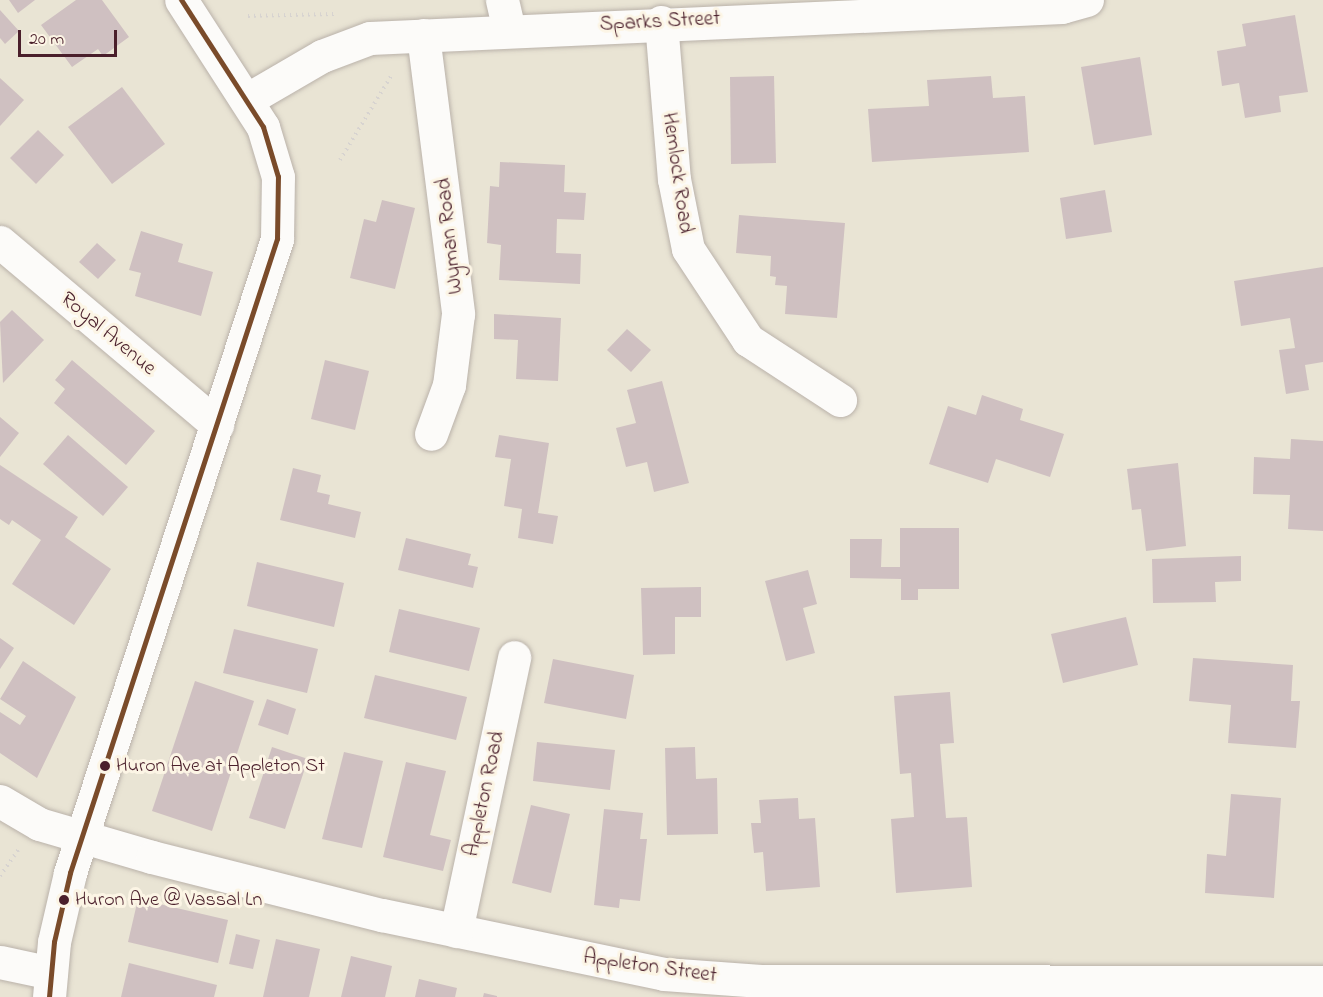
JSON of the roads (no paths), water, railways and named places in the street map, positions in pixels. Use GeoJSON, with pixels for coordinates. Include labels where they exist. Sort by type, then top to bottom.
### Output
{"type":"FeatureCollection","features":[{"type":"Feature","properties":{"kind":"street"},"geometry":{"type":"LineString","coordinates":[[0,962],[50,985],[59,919],[81,838],[274,253],[279,215],[272,150],[248,99],[181,0]]}},
{"type":"Feature","properties":{"kind":"street","name":"Sparks Street"},"geometry":{"type":"LineString","coordinates":[[248,99],[346,45],[370,38],[423,35],[506,15],[661,22],[1062,7],[1087,0]]}},
{"type":"Feature","properties":{"kind":"street","name":"Hemlock Road"},"geometry":{"type":"LineString","coordinates":[[661,22],[674,179],[688,249],[748,340],[840,400]]}},
{"type":"Feature","properties":{"kind":"street","name":"Wyman Road"},"geometry":{"type":"LineString","coordinates":[[423,35],[446,198],[458,314],[449,385],[431,434]]}},
{"type":"Feature","properties":{"kind":"street","name":"Royal Avenue"},"geometry":{"type":"LineString","coordinates":[[0,242],[217,425]]}},
{"type":"Feature","properties":{"kind":"street","name":"Appleton Road"},"geometry":{"type":"LineString","coordinates":[[456,932],[514,657]]}},
{"type":"Feature","properties":{"kind":"street","name":"Appleton Street"},"geometry":{"type":"LineString","coordinates":[[0,801],[33,822],[81,838],[456,932],[733,988],[1323,982]]}},
{"type":"Feature","properties":{"kind":"place","name":"Huron Ave at Appleton St"},"geometry":{"type":"Point","coordinates":[105,766]}},
{"type":"Feature","properties":{"kind":"place","name":"Huron Ave @ Vassal Ln"},"geometry":{"type":"Point","coordinates":[64,900]}}]}
